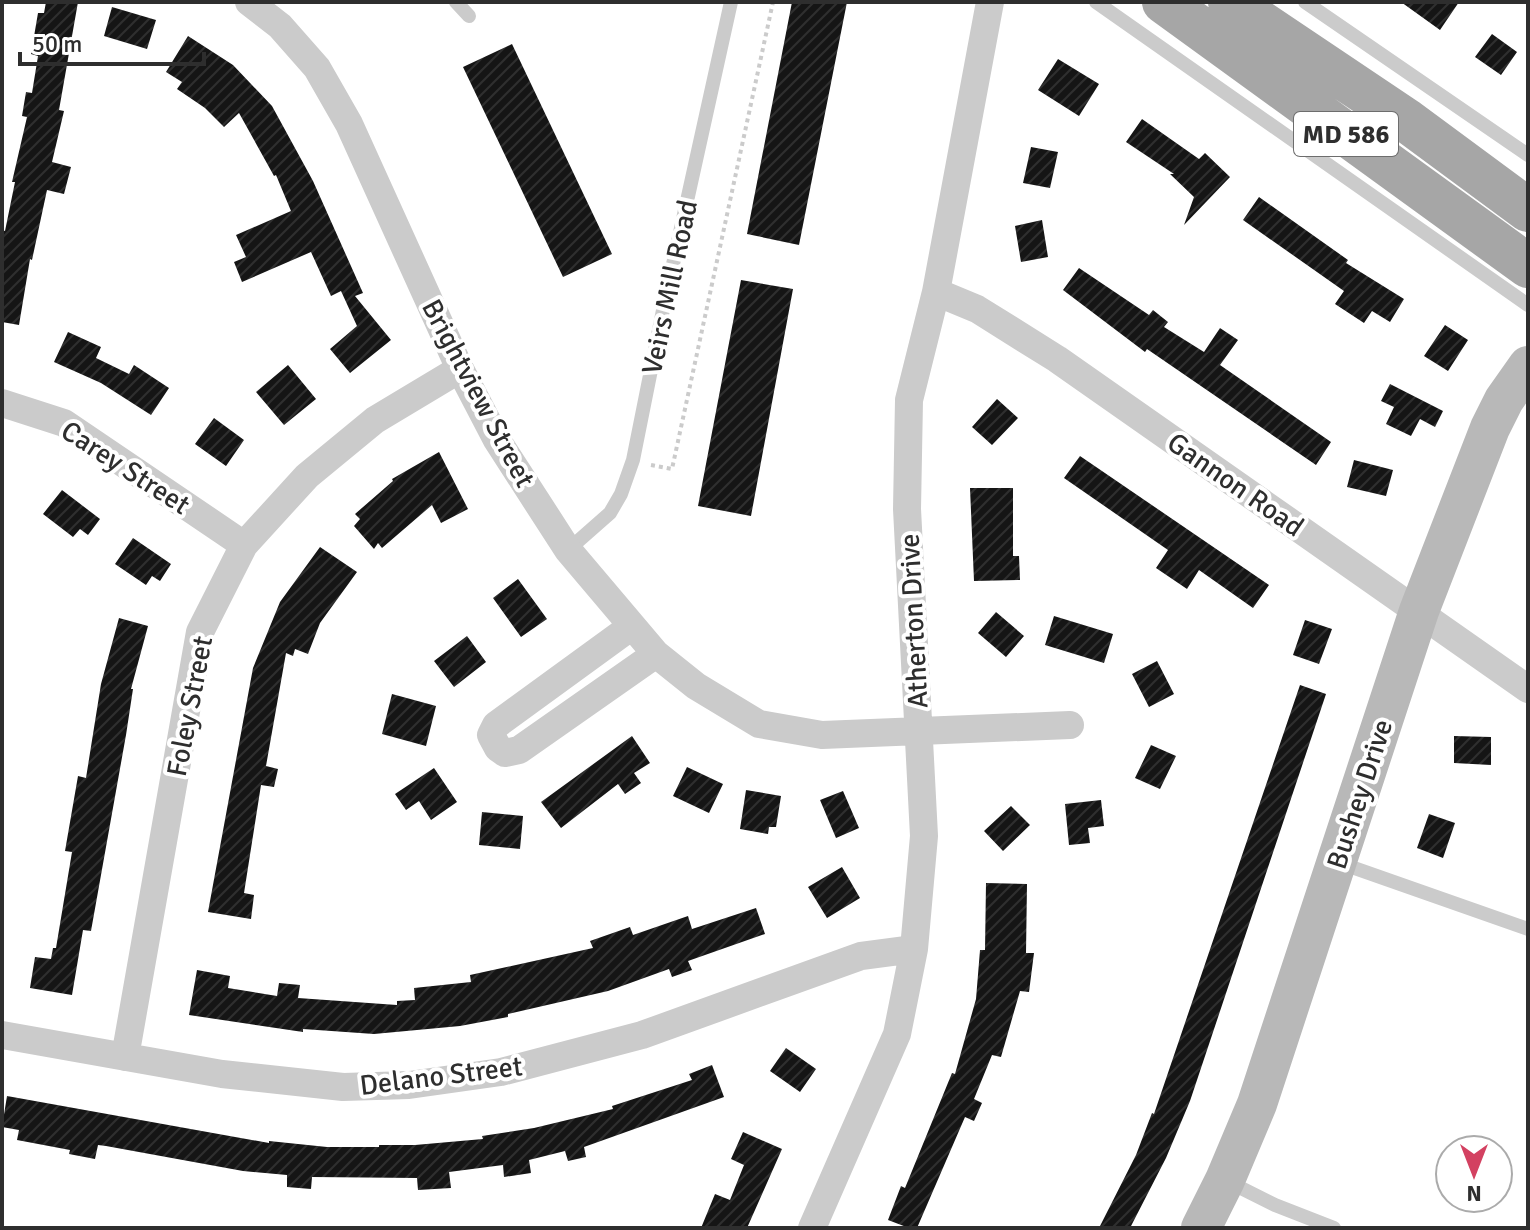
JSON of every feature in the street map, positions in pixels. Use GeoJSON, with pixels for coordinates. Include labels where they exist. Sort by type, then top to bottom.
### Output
{"type":"FeatureCollection","features":[{"type":"Feature","properties":{"kind":"main road","name":"MD 586"},"geometry":{"type":"LineString","coordinates":[[1164,2],[1528,266]]}},
{"type":"Feature","properties":{"kind":"main road","name":"MD 586"},"geometry":{"type":"LineString","coordinates":[[1230,2],[1406,120],[1528,210]]}},
{"type":"Feature","properties":{"kind":"street","name":"Brightview Street"},"geometry":{"type":"LineString","coordinates":[[249,2],[280,26],[317,68],[349,124],[460,369],[497,440],[568,550],[656,654],[696,686],[759,724],[822,735],[1070,725]]}},
{"type":"Feature","properties":{"kind":"street","name":"Atherton Drive"},"geometry":{"type":"LineString","coordinates":[[812,1228],[897,1034],[914,949],[924,836],[907,509],[909,400],[936,292],[990,2]]}},
{"type":"Feature","properties":{"kind":"street","name":"Gannon Road"},"geometry":{"type":"LineString","coordinates":[[936,292],[977,309],[1057,359],[1528,689]]}},
{"type":"Feature","properties":{"kind":"street","name":"Bushey Drive"},"geometry":{"type":"LineString","coordinates":[[1201,1228],[1257,1104],[1419,611],[1490,428],[1504,400],[1528,366]]}},
{"type":"Feature","properties":{"kind":"street","name":"Foley Street"},"geometry":{"type":"LineString","coordinates":[[125,1057],[200,632],[244,545],[307,476],[375,420],[460,369]]}},
{"type":"Feature","properties":{"kind":"street","name":"Carey Street"},"geometry":{"type":"LineString","coordinates":[[2,403],[64,423],[244,545]]}},
{"type":"Feature","properties":{"kind":"street"},"geometry":{"type":"LineString","coordinates":[[632,626],[496,725],[491,735],[498,748],[505,753],[519,750],[656,654]]}},
{"type":"Feature","properties":{"kind":"street","name":"Delano Street"},"geometry":{"type":"LineString","coordinates":[[2,1035],[222,1074],[343,1087],[424,1083],[501,1072],[642,1035],[861,956],[914,949]]}},
{"type":"Feature","properties":{"kind":"lane"},"geometry":{"type":"LineString","coordinates":[[456,2],[469,16]]}},
{"type":"Feature","properties":{"kind":"lane","name":"Veirs Mill Road"},"geometry":{"type":"LineString","coordinates":[[568,550],[610,513],[621,494],[633,460],[731,2]]}},
{"type":"Feature","properties":{"kind":"lane"},"geometry":{"type":"LineString","coordinates":[[1096,2],[1528,305]]}},
{"type":"Feature","properties":{"kind":"lane"},"geometry":{"type":"LineString","coordinates":[[1305,2],[1528,155]]}},
{"type":"Feature","properties":{"kind":"lane"},"geometry":{"type":"LineString","coordinates":[[1337,862],[1528,929]]}},
{"type":"Feature","properties":{"kind":"lane"},"geometry":{"type":"LineString","coordinates":[[1225,1180],[1275,1205],[1334,1228]]}},
{"type":"Feature","properties":{"kind":"path"},"geometry":{"type":"LineString","coordinates":[[633,460],[672,469],[773,2]]}},
{"type":"Feature","properties":{"kind":"building"},"geometry":{"type":"Polygon","coordinates":[[[46,2],[78,2],[59,110],[64,111],[52,162],[71,167],[64,194],[47,190],[30,259],[19,325],[2,322],[2,230],[5,231],[15,182],[12,182],[27,117],[22,116],[26,92],[32,93],[38,56],[31,54],[38,13],[44,13],[46,2]]]}},
{"type":"Feature","properties":{"kind":"building"},"geometry":{"type":"Polygon","coordinates":[[[792,2],[847,2],[799,245],[747,234],[792,2]]]}},
{"type":"Feature","properties":{"kind":"building"},"geometry":{"type":"Polygon","coordinates":[[[1401,2],[1459,2],[1440,30],[1401,2]]]}},
{"type":"Feature","properties":{"kind":"building"},"geometry":{"type":"Polygon","coordinates":[[[112,7],[156,20],[147,49],[104,36],[112,7]]]}},
{"type":"Feature","properties":{"kind":"building"},"geometry":{"type":"Polygon","coordinates":[[[1492,34],[1517,52],[1501,75],[1475,57],[1492,34]]]}},
{"type":"Feature","properties":{"kind":"building"},"geometry":{"type":"Polygon","coordinates":[[[188,36],[233,65],[272,106],[313,181],[363,293],[355,296],[391,340],[350,373],[330,349],[357,326],[341,291],[331,296],[311,252],[242,282],[234,262],[246,257],[236,235],[291,211],[276,175],[239,113],[224,127],[205,108],[177,89],[182,82],[166,72],[188,36]]]}},
{"type":"Feature","properties":{"kind":"building"},"geometry":{"type":"Polygon","coordinates":[[[512,44],[612,254],[563,277],[463,67],[512,44]]]}},
{"type":"Feature","properties":{"kind":"building"},"geometry":{"type":"Polygon","coordinates":[[[1058,59],[1099,84],[1079,116],[1038,90],[1058,59]]]}},
{"type":"Feature","properties":{"kind":"building"},"geometry":{"type":"Polygon","coordinates":[[[1142,119],[1199,159],[1205,153],[1230,177],[1184,225],[1194,197],[1170,174],[1174,174],[1126,142],[1142,119]]]}},
{"type":"Feature","properties":{"kind":"building"},"geometry":{"type":"Polygon","coordinates":[[[1031,147],[1058,152],[1050,188],[1023,183],[1031,147]]]}},
{"type":"Feature","properties":{"kind":"building"},"geometry":{"type":"Polygon","coordinates":[[[1259,197],[1348,260],[1346,263],[1404,299],[1390,322],[1372,311],[1364,323],[1335,304],[1344,291],[1243,220],[1259,197]]]}},
{"type":"Feature","properties":{"kind":"building"},"geometry":{"type":"Polygon","coordinates":[[[1042,220],[1048,257],[1021,262],[1015,226],[1042,220]]]}},
{"type":"Feature","properties":{"kind":"building"},"geometry":{"type":"Polygon","coordinates":[[[1079,268],[1149,315],[1153,310],[1168,322],[1164,327],[1204,352],[1220,328],[1238,340],[1220,365],[1331,442],[1316,465],[1147,349],[1145,352],[1063,290],[1079,268]]]}},
{"type":"Feature","properties":{"kind":"building"},"geometry":{"type":"Polygon","coordinates":[[[741,280],[793,289],[751,516],[698,506],[741,280]]]}},
{"type":"Feature","properties":{"kind":"building"},"geometry":{"type":"Polygon","coordinates":[[[1445,325],[1468,340],[1448,371],[1424,356],[1445,325]]]}},
{"type":"Feature","properties":{"kind":"building"},"geometry":{"type":"Polygon","coordinates":[[[68,332],[101,347],[96,358],[129,374],[134,365],[169,388],[151,415],[101,383],[54,362],[68,332]]]}},
{"type":"Feature","properties":{"kind":"building"},"geometry":{"type":"Polygon","coordinates":[[[288,365],[316,399],[284,425],[256,392],[288,365]]]}},
{"type":"Feature","properties":{"kind":"building"},"geometry":{"type":"Polygon","coordinates":[[[1390,384],[1443,411],[1435,427],[1420,419],[1411,436],[1386,424],[1394,407],[1381,401],[1390,384]]]}},
{"type":"Feature","properties":{"kind":"building"},"geometry":{"type":"Polygon","coordinates":[[[997,399],[1018,418],[992,445],[972,427],[997,399]]]}},
{"type":"Feature","properties":{"kind":"building"},"geometry":{"type":"Polygon","coordinates":[[[214,418],[244,440],[226,466],[195,444],[214,418]]]}},
{"type":"Feature","properties":{"kind":"building"},"geometry":{"type":"Polygon","coordinates":[[[439,452],[468,509],[441,523],[432,505],[382,548],[378,543],[374,549],[354,526],[360,519],[355,514],[392,479],[439,452]]]}},
{"type":"Feature","properties":{"kind":"building"},"geometry":{"type":"Polygon","coordinates":[[[1080,456],[1269,585],[1253,608],[1199,570],[1187,589],[1156,568],[1168,550],[1064,478],[1080,456]]]}},
{"type":"Feature","properties":{"kind":"building"},"geometry":{"type":"Polygon","coordinates":[[[1354,460],[1393,470],[1386,496],[1347,487],[1354,460]]]}},
{"type":"Feature","properties":{"kind":"building"},"geometry":{"type":"Polygon","coordinates":[[[970,488],[1013,488],[1013,556],[1019,556],[1020,580],[974,581],[970,488]]]}},
{"type":"Feature","properties":{"kind":"building"},"geometry":{"type":"Polygon","coordinates":[[[62,490],[100,519],[88,535],[80,529],[73,537],[43,514],[62,490]]]}},
{"type":"Feature","properties":{"kind":"building"},"geometry":{"type":"Polygon","coordinates":[[[133,538],[171,564],[160,581],[152,576],[146,585],[115,564],[133,538]]]}},
{"type":"Feature","properties":{"kind":"building"},"geometry":{"type":"Polygon","coordinates":[[[320,547],[357,572],[320,623],[308,654],[295,649],[293,656],[286,653],[266,766],[278,769],[274,787],[261,785],[244,893],[254,895],[251,919],[208,912],[253,668],[280,602],[320,547]]]}},
{"type":"Feature","properties":{"kind":"building"},"geometry":{"type":"Polygon","coordinates":[[[518,579],[547,619],[521,637],[493,598],[518,579]]]}},
{"type":"Feature","properties":{"kind":"building"},"geometry":{"type":"Polygon","coordinates":[[[996,612],[1024,636],[1006,657],[978,633],[996,612]]]}},
{"type":"Feature","properties":{"kind":"building"},"geometry":{"type":"Polygon","coordinates":[[[1054,616],[1113,634],[1104,663],[1045,645],[1054,616]]]}},
{"type":"Feature","properties":{"kind":"building"},"geometry":{"type":"Polygon","coordinates":[[[119,618],[148,626],[131,689],[126,735],[91,931],[83,930],[72,995],[30,988],[35,957],[51,959],[53,948],[56,948],[72,852],[65,851],[78,776],[86,778],[101,684],[119,618]]]}},
{"type":"Feature","properties":{"kind":"building"},"geometry":{"type":"Polygon","coordinates":[[[1305,620],[1332,629],[1319,664],[1293,655],[1305,620]]]}},
{"type":"Feature","properties":{"kind":"building"},"geometry":{"type":"Polygon","coordinates":[[[467,636],[486,662],[454,687],[434,661],[467,636]]]}},
{"type":"Feature","properties":{"kind":"building"},"geometry":{"type":"Polygon","coordinates":[[[1157,661],[1174,694],[1149,707],[1132,674],[1157,661]]]}},
{"type":"Feature","properties":{"kind":"building"},"geometry":{"type":"Polygon","coordinates":[[[1300,685],[1326,694],[1190,1101],[1166,1158],[1130,1228],[1099,1228],[1154,1114],[1300,685]]]}},
{"type":"Feature","properties":{"kind":"building"},"geometry":{"type":"Polygon","coordinates":[[[392,694],[436,706],[426,746],[382,734],[392,694]]]}},
{"type":"Feature","properties":{"kind":"building"},"geometry":{"type":"Polygon","coordinates":[[[632,736],[650,763],[634,773],[641,783],[625,794],[618,784],[561,828],[541,802],[632,736]]]}},
{"type":"Feature","properties":{"kind":"building"},"geometry":{"type":"Polygon","coordinates":[[[1454,736],[1491,737],[1491,765],[1454,763],[1454,736]]]}},
{"type":"Feature","properties":{"kind":"building"},"geometry":{"type":"Polygon","coordinates":[[[1151,745],[1176,756],[1160,789],[1135,778],[1151,745]]]}},
{"type":"Feature","properties":{"kind":"building"},"geometry":{"type":"Polygon","coordinates":[[[687,767],[723,784],[709,813],[673,796],[687,767]]]}},
{"type":"Feature","properties":{"kind":"building"},"geometry":{"type":"Polygon","coordinates":[[[434,768],[457,802],[431,820],[419,801],[406,810],[395,794],[434,768]]]}},
{"type":"Feature","properties":{"kind":"building"},"geometry":{"type":"Polygon","coordinates":[[[746,790],[781,796],[776,827],[769,827],[768,834],[740,829],[746,790]]]}},
{"type":"Feature","properties":{"kind":"building"},"geometry":{"type":"Polygon","coordinates":[[[843,791],[859,828],[836,838],[820,800],[843,791]]]}},
{"type":"Feature","properties":{"kind":"building"},"geometry":{"type":"Polygon","coordinates":[[[1101,800],[1104,826],[1088,828],[1090,843],[1069,845],[1065,804],[1101,800]]]}},
{"type":"Feature","properties":{"kind":"building"},"geometry":{"type":"Polygon","coordinates":[[[1011,806],[1030,825],[1003,851],[984,831],[1011,806]]]}},
{"type":"Feature","properties":{"kind":"building"},"geometry":{"type":"Polygon","coordinates":[[[482,812],[523,816],[520,849],[479,845],[482,812]]]}},
{"type":"Feature","properties":{"kind":"building"},"geometry":{"type":"Polygon","coordinates":[[[1429,814],[1455,823],[1443,858],[1417,848],[1429,814]]]}},
{"type":"Feature","properties":{"kind":"building"},"geometry":{"type":"Polygon","coordinates":[[[842,867],[860,898],[827,918],[808,887],[842,867]]]}},
{"type":"Feature","properties":{"kind":"building"},"geometry":{"type":"Polygon","coordinates":[[[986,883],[1027,884],[1026,953],[1034,953],[1029,992],[1020,991],[1001,1057],[992,1055],[974,1099],[982,1103],[974,1121],[965,1117],[917,1228],[909,1228],[888,1220],[901,1186],[905,1188],[952,1073],[955,1074],[976,999],[980,950],[985,950],[986,883]]]}},
{"type":"Feature","properties":{"kind":"building"},"geometry":{"type":"Polygon","coordinates":[[[756,908],[765,934],[688,961],[692,970],[672,977],[669,969],[608,991],[508,1014],[508,1017],[460,1026],[374,1034],[303,1029],[303,1032],[189,1015],[197,970],[230,976],[228,988],[277,996],[279,983],[300,985],[298,998],[397,1005],[397,1001],[415,1000],[414,988],[471,982],[470,975],[593,948],[590,941],[630,927],[633,935],[688,916],[692,929],[756,908]]]}},
{"type":"Feature","properties":{"kind":"building"},"geometry":{"type":"Polygon","coordinates":[[[786,1048],[816,1069],[800,1092],[770,1071],[786,1048]]]}},
{"type":"Feature","properties":{"kind":"building"},"geometry":{"type":"Polygon","coordinates":[[[712,1065],[724,1097],[584,1147],[586,1157],[568,1161],[565,1151],[529,1160],[531,1173],[504,1177],[503,1165],[449,1172],[451,1188],[418,1190],[417,1178],[312,1177],[311,1189],[287,1187],[287,1175],[243,1171],[106,1146],[98,1145],[95,1159],[69,1154],[70,1150],[17,1140],[19,1130],[2,1127],[7,1096],[269,1143],[327,1147],[415,1145],[483,1139],[482,1136],[534,1128],[613,1109],[612,1106],[692,1080],[689,1074],[712,1065]]]}},
{"type":"Feature","properties":{"kind":"building"},"geometry":{"type":"Polygon","coordinates":[[[743,1132],[782,1149],[747,1228],[701,1228],[715,1194],[730,1200],[744,1165],[731,1159],[743,1132]]]}}]}
